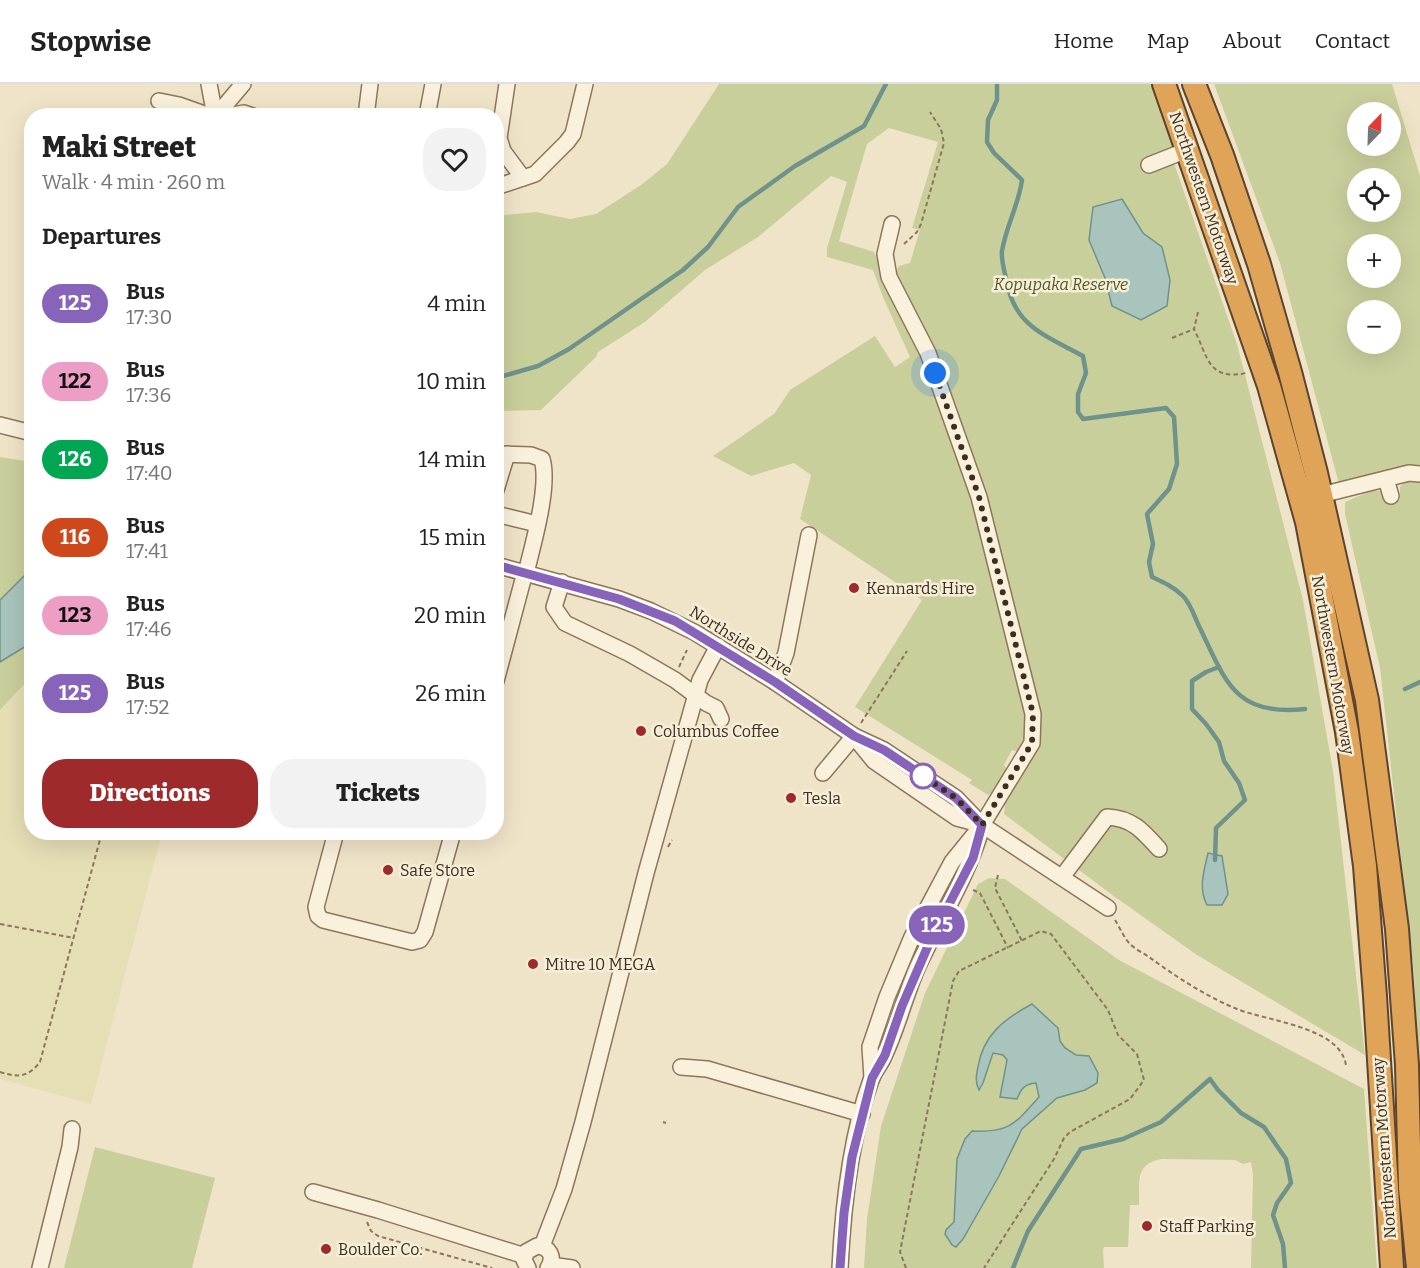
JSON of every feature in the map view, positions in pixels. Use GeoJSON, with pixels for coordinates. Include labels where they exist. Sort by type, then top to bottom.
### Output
{"type":"FeatureCollection","features":[{"type":"Feature","properties":{"kind":"highway","name":"Northwestern Motorway"},"geometry":{"type":"LineString","coordinates":[[1164,84],[1263,369],[1306,522],[1347,732],[1366,877],[1392,1268]]}},
{"type":"Feature","properties":{"kind":"highway","name":"Northwestern Motorway"},"geometry":{"type":"LineString","coordinates":[[1194,84],[1222,156],[1259,264],[1290,372],[1321,495],[1366,700],[1384,818],[1397,929],[1407,1065],[1410,1188],[1418,1268]]}},
{"type":"Feature","properties":{"kind":"street"},"geometry":{"type":"LineString","coordinates":[[209,84],[213,108]]}},
{"type":"Feature","properties":{"kind":"street"},"geometry":{"type":"LineString","coordinates":[[221,108],[243,84]]}},
{"type":"Feature","properties":{"kind":"street"},"geometry":{"type":"LineString","coordinates":[[367,108],[370,84]]}},
{"type":"Feature","properties":{"kind":"street"},"geometry":{"type":"LineString","coordinates":[[428,108],[433,84]]}},
{"type":"Feature","properties":{"kind":"street"},"geometry":{"type":"LineString","coordinates":[[503,108],[507,84]]}},
{"type":"Feature","properties":{"kind":"street"},"geometry":{"type":"LineString","coordinates":[[504,184],[529,176],[573,134],[585,84]]}},
{"type":"Feature","properties":{"kind":"street"},"geometry":{"type":"LineString","coordinates":[[159,102],[189,108]]}},
{"type":"Feature","properties":{"kind":"street"},"geometry":{"type":"LineString","coordinates":[[1149,165],[1187,150]]}},
{"type":"Feature","properties":{"kind":"street"},"geometry":{"type":"LineString","coordinates":[[504,152],[529,176]]}},
{"type":"Feature","properties":{"kind":"street"},"geometry":{"type":"LineString","coordinates":[[840,1268],[846,1194],[862,1114],[872,1078],[870,1047],[887,997],[912,937],[952,862],[982,825],[1032,743],[1033,714],[979,497],[928,352],[889,277],[885,254],[892,224]]}},
{"type":"Feature","properties":{"kind":"street"},"geometry":{"type":"LineString","coordinates":[[0,425],[24,431]]}},
{"type":"Feature","properties":{"kind":"street"},"geometry":{"type":"LineString","coordinates":[[504,454],[531,455],[542,459],[546,471],[526,573],[504,652]]}},
{"type":"Feature","properties":{"kind":"street"},"geometry":{"type":"LineString","coordinates":[[1321,495],[1409,473],[1420,474]]}},
{"type":"Feature","properties":{"kind":"street"},"geometry":{"type":"LineString","coordinates":[[1386,479],[1391,496]]}},
{"type":"Feature","properties":{"kind":"street"},"geometry":{"type":"LineString","coordinates":[[504,516],[537,524]]}},
{"type":"Feature","properties":{"kind":"street"},"geometry":{"type":"LineString","coordinates":[[775,682],[786,653],[809,535]]}},
{"type":"Feature","properties":{"kind":"street","name":"Northside Drive"},"geometry":{"type":"LineString","coordinates":[[504,567],[562,582],[675,621],[775,682],[854,736],[884,750],[956,798],[982,825],[1108,908]]}},
{"type":"Feature","properties":{"kind":"street"},"geometry":{"type":"LineString","coordinates":[[562,582],[555,607],[565,623],[630,654],[716,708],[721,719]]}},
{"type":"Feature","properties":{"kind":"street"},"geometry":{"type":"LineString","coordinates":[[542,1246],[564,1189],[580,1133],[646,873],[700,680],[718,646]]}},
{"type":"Feature","properties":{"kind":"street"},"geometry":{"type":"LineString","coordinates":[[823,773],[854,736]]}},
{"type":"Feature","properties":{"kind":"street"},"geometry":{"type":"LineString","coordinates":[[1062,877],[1107,817],[1120,817],[1141,829],[1159,849]]}},
{"type":"Feature","properties":{"kind":"street"},"geometry":{"type":"LineString","coordinates":[[334,840],[316,907],[318,916],[323,920],[412,942],[420,940],[425,932],[451,840]]}},
{"type":"Feature","properties":{"kind":"street"},"geometry":{"type":"LineString","coordinates":[[681,1067],[707,1069],[862,1114]]}},
{"type":"Feature","properties":{"kind":"street"},"geometry":{"type":"LineString","coordinates":[[40,1268],[70,1147],[72,1130]]}},
{"type":"Feature","properties":{"kind":"street"},"geometry":{"type":"LineString","coordinates":[[313,1192],[378,1210],[526,1262],[533,1246],[542,1246],[549,1251],[552,1260],[549,1266],[572,1268]]}},
{"type":"Feature","properties":{"kind":"path"},"geometry":{"type":"LineString","coordinates":[[885,254],[908,242],[921,224],[944,143],[941,129],[930,112]]}},
{"type":"Feature","properties":{"kind":"path"},"geometry":{"type":"LineString","coordinates":[[1198,312],[1194,329],[1214,369],[1224,375],[1237,375],[1263,369]]}},
{"type":"Feature","properties":{"kind":"path"},"geometry":{"type":"LineString","coordinates":[[1172,338],[1194,329]]}},
{"type":"Feature","properties":{"kind":"path"},"geometry":{"type":"LineString","coordinates":[[676,672],[687,650]]}},
{"type":"Feature","properties":{"kind":"path"},"geometry":{"type":"LineString","coordinates":[[854,736],[907,651]]}},
{"type":"Feature","properties":{"kind":"path"},"geometry":{"type":"LineString","coordinates":[[0,1072],[18,1075],[31,1073],[40,1062],[100,840]]}},
{"type":"Feature","properties":{"kind":"path"},"geometry":{"type":"LineString","coordinates":[[670,847],[672,840]]}},
{"type":"Feature","properties":{"kind":"path"},"geometry":{"type":"LineString","coordinates":[[998,875],[995,888],[1022,941]]}},
{"type":"Feature","properties":{"kind":"path"},"geometry":{"type":"LineString","coordinates":[[971,889],[980,893],[1008,948]]}},
{"type":"Feature","properties":{"kind":"path"},"geometry":{"type":"LineString","coordinates":[[1108,908],[1129,943],[1165,969],[1236,1009],[1300,1027],[1319,1035],[1336,1047],[1345,1057],[1346,1066]]}},
{"type":"Feature","properties":{"kind":"path"},"geometry":{"type":"LineString","coordinates":[[0,924],[74,938]]}},
{"type":"Feature","properties":{"kind":"path"},"geometry":{"type":"LineString","coordinates":[[906,1268],[900,1252],[952,981],[959,971],[1041,931],[1051,934],[1108,1010],[1118,1035],[1137,1053],[1144,1080],[1130,1099],[1070,1132],[1064,1138],[1054,1159],[984,1268]]}},
{"type":"Feature","properties":{"kind":"path"},"geometry":{"type":"LineString","coordinates":[[361,1219],[378,1236],[492,1268]]}},
{"type":"Feature","properties":{"kind":"shaded area"},"geometry":{"type":"Polygon","coordinates":[[[24,684],[24,840],[160,840],[91,1104],[0,1079],[0,710],[24,684]]]}},
{"type":"Feature","properties":{"kind":"green space","name":"Kopupaka Reserve"},"geometry":{"type":"Polygon","coordinates":[[[719,84],[1154,84],[1176,145],[1173,149],[1169,149],[1237,344],[1303,600],[1333,771],[1365,1055],[1197,955],[1004,814],[1005,805],[1037,748],[1041,714],[1018,624],[895,272],[899,266],[910,263],[920,230],[912,228],[938,142],[889,128],[867,144],[839,241],[874,252],[921,355],[973,498],[1027,720],[1025,734],[1018,752],[1012,750],[1004,765],[1008,770],[996,789],[988,795],[969,783],[972,780],[855,707],[922,600],[800,519],[811,475],[794,463],[751,476],[713,456],[774,414],[790,390],[875,336],[895,367],[910,357],[873,270],[827,257],[827,248],[847,182],[831,176],[758,237],[705,270],[645,322],[598,352],[596,357],[541,410],[504,411],[504,215],[536,212],[570,219],[596,214],[641,185],[667,164],[719,84]]]}},
{"type":"Feature","properties":{"kind":"green space"},"geometry":{"type":"Polygon","coordinates":[[[1214,84],[1392,84],[1397,102],[1347,102],[1347,156],[1401,156],[1401,114],[1420,176],[1420,466],[1339,484],[1280,263],[1214,84]]]}},
{"type":"Feature","properties":{"kind":"green space"},"geometry":{"type":"Polygon","coordinates":[[[0,457],[24,461],[24,684],[0,710],[0,457]]]}},
{"type":"Feature","properties":{"kind":"green space"},"geometry":{"type":"Polygon","coordinates":[[[1420,479],[1420,1123],[1414,975],[1380,668],[1345,514],[1345,502],[1373,490],[1380,491],[1388,502],[1400,500],[1400,487],[1405,481],[1420,479]]]}},
{"type":"Feature","properties":{"kind":"green space"},"geometry":{"type":"Polygon","coordinates":[[[989,878],[1005,879],[1119,960],[1364,1089],[1377,1268],[1251,1268],[1253,1174],[1251,1162],[1243,1164],[1235,1160],[1162,1159],[1147,1165],[1140,1175],[1139,1205],[1130,1205],[1128,1247],[1104,1247],[1104,1268],[864,1268],[867,1219],[881,1126],[925,993],[978,884],[989,878]]]}},
{"type":"Feature","properties":{"kind":"green space"},"geometry":{"type":"Polygon","coordinates":[[[95,1147],[215,1178],[192,1268],[64,1268],[95,1147]]]}},
{"type":"Feature","properties":{"kind":"water"},"geometry":{"type":"Polygon","coordinates":[[[1122,199],[1143,233],[1162,247],[1170,280],[1167,306],[1141,320],[1112,306],[1105,278],[1089,240],[1093,207],[1122,199]]]}},
{"type":"Feature","properties":{"kind":"water"},"geometry":{"type":"Polygon","coordinates":[[[24,576],[24,647],[0,662],[0,600],[24,576]]]}},
{"type":"Feature","properties":{"kind":"water"},"geometry":{"type":"Polygon","coordinates":[[[1208,853],[1222,856],[1228,894],[1222,905],[1207,905],[1204,899],[1203,879],[1208,853]]]}},
{"type":"Feature","properties":{"kind":"water"},"geometry":{"type":"Polygon","coordinates":[[[1032,1004],[1058,1028],[1060,1041],[1065,1048],[1076,1055],[1089,1056],[1098,1073],[1097,1083],[1085,1090],[1057,1098],[1022,1129],[999,1176],[963,1239],[956,1247],[945,1234],[954,1222],[957,1159],[965,1139],[972,1131],[995,1130],[1010,1125],[1024,1114],[1039,1097],[1036,1083],[1023,1088],[1017,1099],[1000,1097],[1007,1060],[1003,1055],[993,1053],[979,1090],[976,1082],[981,1056],[990,1037],[1004,1022],[1032,1004]]]}},
{"type":"Feature","properties":{"kind":"waterway"},"geometry":{"type":"LineString","coordinates":[[504,376],[538,366],[569,349],[683,270],[708,247],[738,207],[795,166],[864,126],[886,84]]}},
{"type":"Feature","properties":{"kind":"waterway"},"geometry":{"type":"LineString","coordinates":[[997,84],[997,100],[988,120],[987,142],[994,153],[1022,180],[1002,254],[1010,294],[1016,307],[1033,327],[1083,356],[1086,373],[1078,394],[1078,412],[1083,419],[1166,408],[1174,417],[1177,464],[1169,489],[1147,514],[1153,544],[1149,562],[1152,577],[1172,587],[1185,599],[1192,609],[1216,662],[1235,690],[1247,700],[1262,707],[1281,710],[1305,709]]}},
{"type":"Feature","properties":{"kind":"waterway"},"geometry":{"type":"LineString","coordinates":[[1215,860],[1216,828],[1245,800],[1239,783],[1224,761],[1219,742],[1192,709],[1192,681],[1219,667]]}},
{"type":"Feature","properties":{"kind":"waterway"},"geometry":{"type":"LineString","coordinates":[[1405,689],[1420,682]]}},
{"type":"Feature","properties":{"kind":"waterway"},"geometry":{"type":"LineString","coordinates":[[1013,1268],[1028,1231],[1081,1149],[1123,1139],[1161,1122],[1210,1079],[1241,1113],[1264,1127],[1286,1159],[1291,1183],[1277,1203],[1273,1215],[1283,1244],[1285,1268]]}},
{"type":"Feature","properties":{"kind":"bus line","name":"125"},"geometry":{"type":"LineString","coordinates":[[504,567],[619,599],[675,621],[775,682],[854,736],[884,750],[956,798],[982,825],[973,858],[917,969],[885,1055],[872,1078],[852,1157],[846,1194],[840,1268]]}},
{"type":"Feature","properties":{"kind":"place","name":"Kennards Hire"},"geometry":{"type":"Point","coordinates":[854,588]}},
{"type":"Feature","properties":{"kind":"place","name":"Columbus Coffee"},"geometry":{"type":"Point","coordinates":[641,731]}},
{"type":"Feature","properties":{"kind":"place","name":"Tesla"},"geometry":{"type":"Point","coordinates":[791,798]}},
{"type":"Feature","properties":{"kind":"place","name":"Safe Store"},"geometry":{"type":"Point","coordinates":[388,870]}},
{"type":"Feature","properties":{"kind":"place","name":"Mitre 10 MEGA"},"geometry":{"type":"Point","coordinates":[533,964]}},
{"type":"Feature","properties":{"kind":"place","name":"Staff Parking"},"geometry":{"type":"Point","coordinates":[1147,1226]}},
{"type":"Feature","properties":{"kind":"place","name":"Boulder Co."},"geometry":{"type":"Point","coordinates":[326,1249]}},
{"type":"Feature","properties":{"kind":"route"},"geometry":{"type":"LineString","coordinates":[[923,776],[920,774],[956,798],[982,825],[1032,743],[1033,714],[979,497],[935,373]]}}]}
